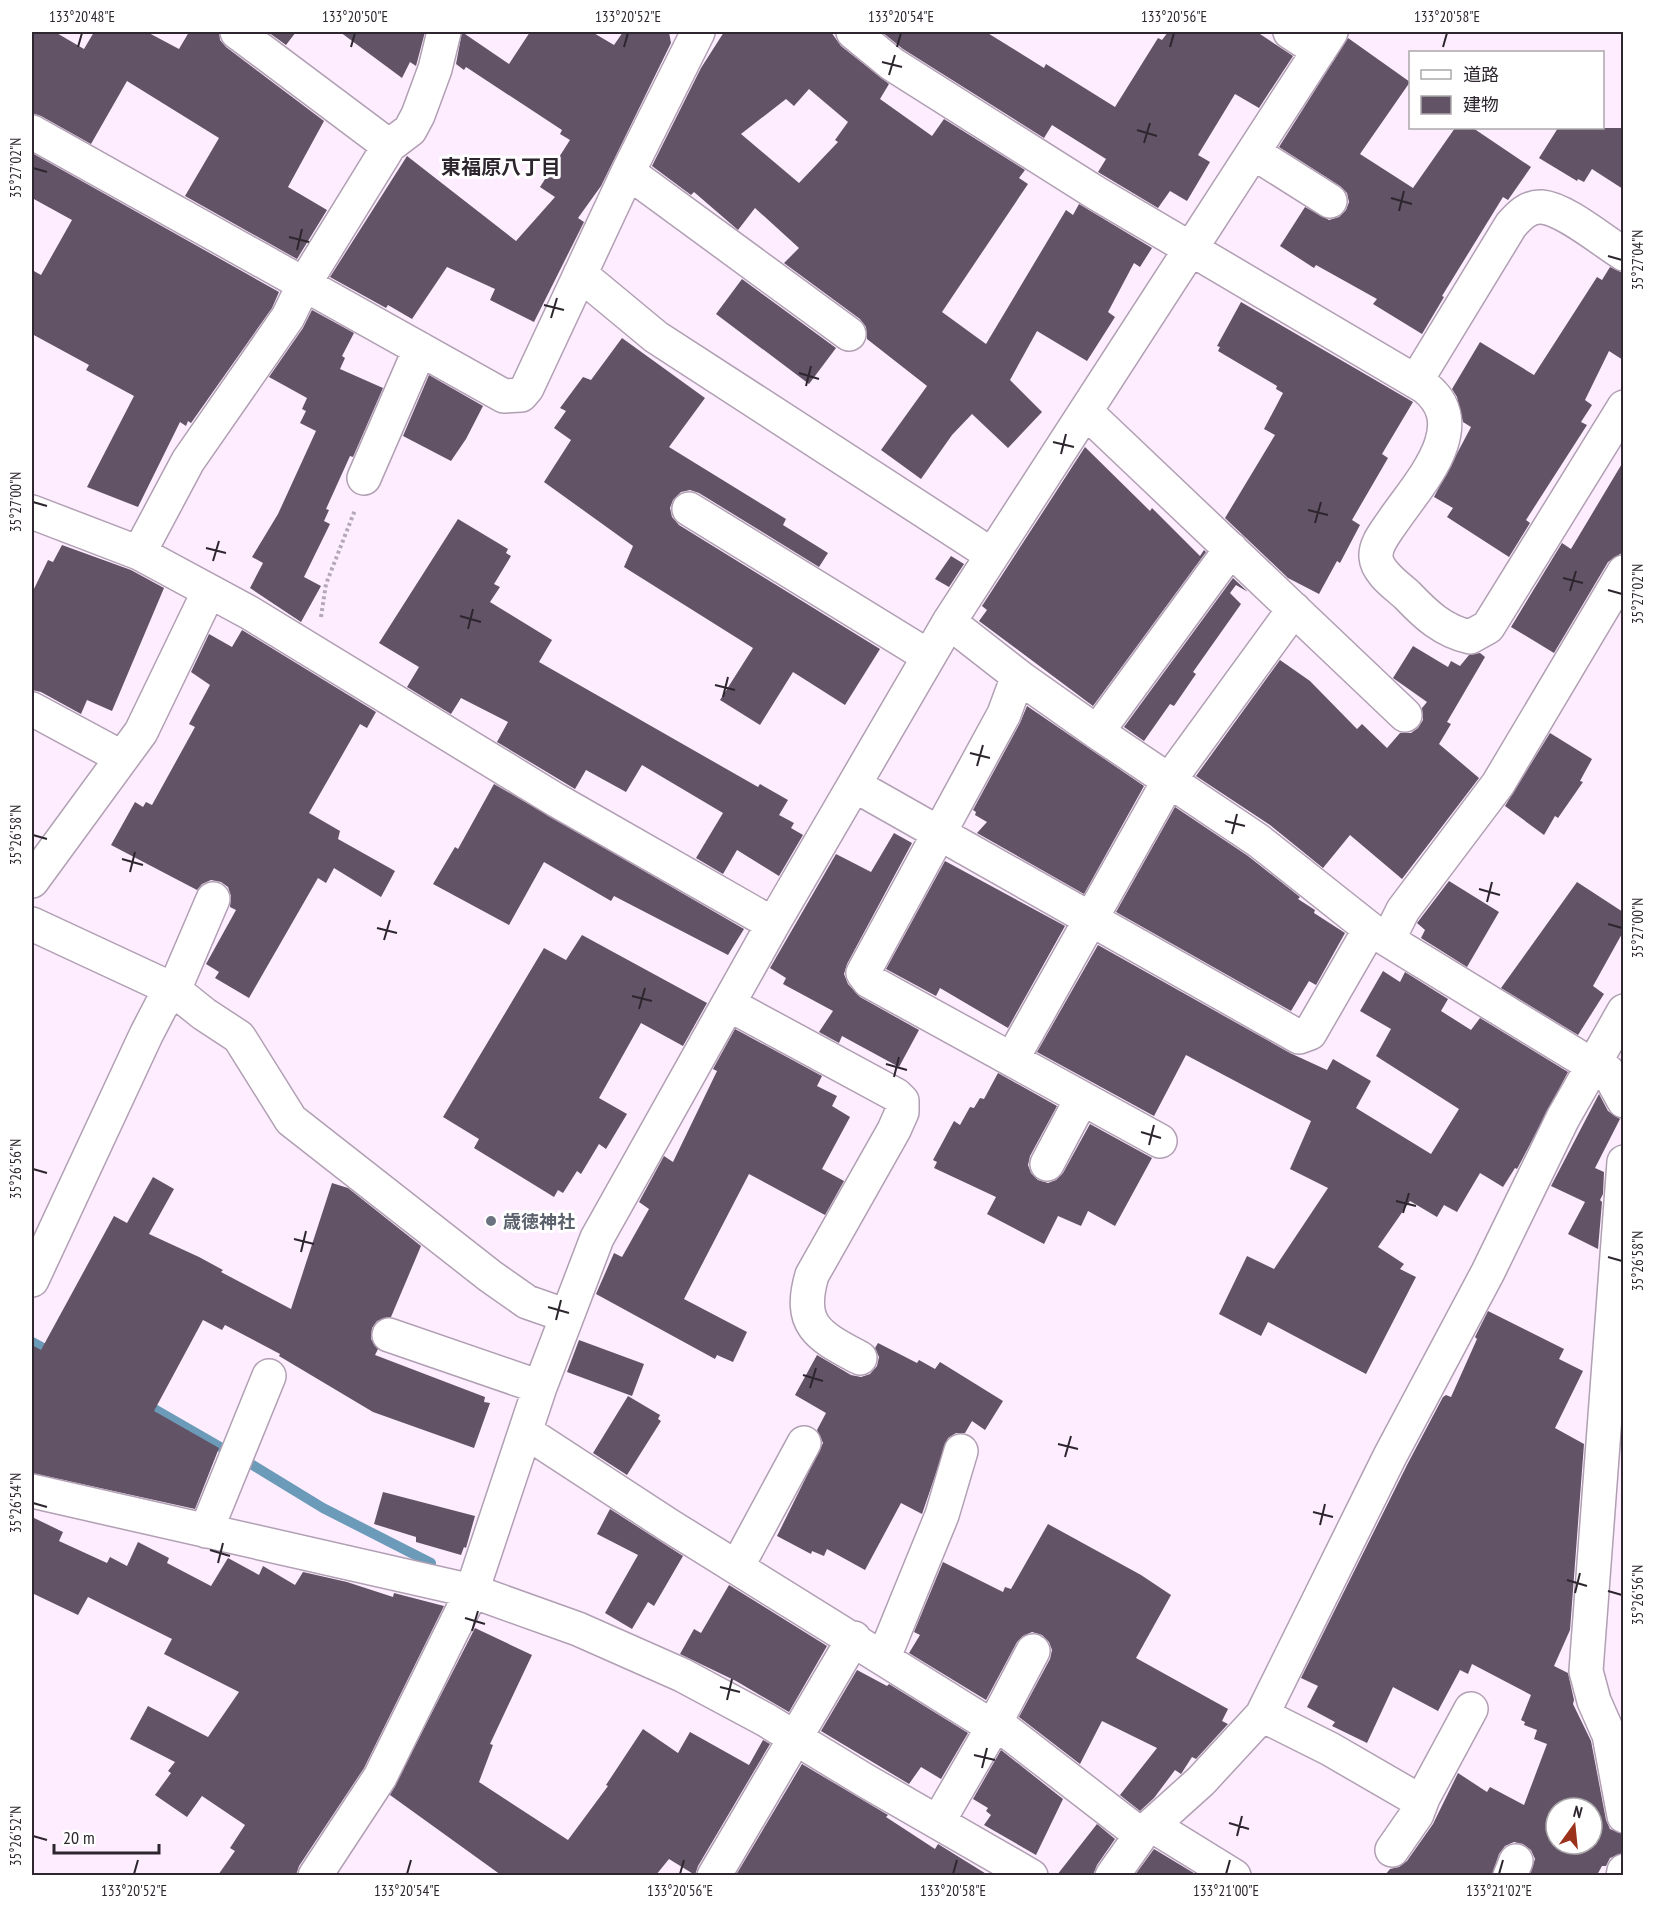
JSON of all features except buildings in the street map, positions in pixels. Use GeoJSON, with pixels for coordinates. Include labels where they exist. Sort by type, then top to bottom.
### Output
{"type":"FeatureCollection","features":[{"type":"Feature","properties":{"kind":"street"},"geometry":{"type":"LineString","coordinates":[[237,32],[388,146]]}},
{"type":"Feature","properties":{"kind":"street"},"geometry":{"type":"LineString","coordinates":[[139,553],[188,461],[288,317],[304,284],[388,146],[410,130],[418,116],[435,69],[444,32]]}},
{"type":"Feature","properties":{"kind":"street"},"geometry":{"type":"LineString","coordinates":[[853,32],[892,64],[1096,193],[1416,381],[1437,396],[1444,408],[1447,428],[1439,452],[1382,538],[1376,556],[1380,568],[1425,614],[1445,629],[1470,637],[1488,627],[1623,407]]}},
{"type":"Feature","properties":{"kind":"street"},"geometry":{"type":"LineString","coordinates":[[315,1875],[380,1777],[472,1591],[540,1387],[597,1238],[773,924],[928,656],[1325,41],[1290,32]]}},
{"type":"Feature","properties":{"kind":"street"},"geometry":{"type":"LineString","coordinates":[[32,132],[504,396],[521,395],[527,388],[691,35]]}},
{"type":"Feature","properties":{"kind":"street"},"geometry":{"type":"LineString","coordinates":[[1254,153],[1330,201]]}},
{"type":"Feature","properties":{"kind":"street"},"geometry":{"type":"LineString","coordinates":[[628,172],[849,334]]}},
{"type":"Feature","properties":{"kind":"street"},"geometry":{"type":"LineString","coordinates":[[1416,381],[1511,225],[1530,209],[1542,207],[1557,212],[1623,254]]}},
{"type":"Feature","properties":{"kind":"street"},"geometry":{"type":"LineString","coordinates":[[580,274],[656,337],[992,555]]}},
{"type":"Feature","properties":{"kind":"street"},"geometry":{"type":"LineString","coordinates":[[364,478],[420,349]]}},
{"type":"Feature","properties":{"kind":"street"},"geometry":{"type":"LineString","coordinates":[[1086,412],[1405,715]]}},
{"type":"Feature","properties":{"kind":"street"},"geometry":{"type":"LineString","coordinates":[[689,509],[928,656]]}},
{"type":"Feature","properties":{"kind":"street"},"geometry":{"type":"LineString","coordinates":[[32,512],[139,553],[209,591],[556,800],[773,924]]}},
{"type":"Feature","properties":{"kind":"street"},"geometry":{"type":"LineString","coordinates":[[1097,732],[1231,549]]}},
{"type":"Feature","properties":{"kind":"street"},"geometry":{"type":"LineString","coordinates":[[854,785],[1287,1031],[1305,1037],[1379,934],[1402,910],[1498,784],[1623,572]]}},
{"type":"Feature","properties":{"kind":"street"},"geometry":{"type":"LineString","coordinates":[[32,880],[121,756],[141,732],[209,591]]}},
{"type":"Feature","properties":{"kind":"street"},"geometry":{"type":"LineString","coordinates":[[1012,1059],[1168,782],[1294,609]]}},
{"type":"Feature","properties":{"kind":"street"},"geometry":{"type":"LineString","coordinates":[[949,622],[1018,676],[1097,732],[1168,782],[1259,841],[1379,934],[1608,1072],[1623,1101]]}},
{"type":"Feature","properties":{"kind":"street"},"geometry":{"type":"LineString","coordinates":[[1018,676],[1004,714],[863,973],[869,981],[1160,1141]]}},
{"type":"Feature","properties":{"kind":"street"},"geometry":{"type":"LineString","coordinates":[[32,709],[121,756]]}},
{"type":"Feature","properties":{"kind":"street"},"geometry":{"type":"LineString","coordinates":[[32,1280],[146,1035],[161,1006],[174,990],[213,899]]}},
{"type":"Feature","properties":{"kind":"street"},"geometry":{"type":"LineString","coordinates":[[32,924],[174,990],[204,1014],[239,1037],[291,1120],[490,1276],[527,1302],[567,1316]]}},
{"type":"Feature","properties":{"kind":"street"},"geometry":{"type":"LineString","coordinates":[[728,1004],[896,1095],[902,1101],[902,1112],[894,1130],[812,1275],[807,1293],[806,1312],[812,1326],[827,1340],[860,1358]]}},
{"type":"Feature","properties":{"kind":"street"},"geometry":{"type":"LineString","coordinates":[[1112,1875],[1147,1830],[1201,1781],[1262,1714],[1385,1466],[1488,1272],[1563,1118],[1623,1011]]}},
{"type":"Feature","properties":{"kind":"street"},"geometry":{"type":"LineString","coordinates":[[1047,1164],[1082,1098]]}},
{"type":"Feature","properties":{"kind":"street"},"geometry":{"type":"LineString","coordinates":[[1623,1162],[1586,1671],[1594,1701],[1609,1735],[1623,1816]]}},
{"type":"Feature","properties":{"kind":"street"},"geometry":{"type":"LineString","coordinates":[[389,1335],[540,1387]]}},
{"type":"Feature","properties":{"kind":"street"},"geometry":{"type":"LineString","coordinates":[[206,1531],[269,1376]]}},
{"type":"Feature","properties":{"kind":"street"},"geometry":{"type":"LineString","coordinates":[[526,1432],[993,1727],[1004,1729],[1147,1830],[1234,1875]]}},
{"type":"Feature","properties":{"kind":"street"},"geometry":{"type":"LineString","coordinates":[[737,1567],[804,1443]]}},
{"type":"Feature","properties":{"kind":"street"},"geometry":{"type":"LineString","coordinates":[[884,1657],[942,1515],[961,1451]]}},
{"type":"Feature","properties":{"kind":"street"},"geometry":{"type":"LineString","coordinates":[[32,1491],[472,1591],[526,1609],[630,1651],[724,1697],[1031,1875]]}},
{"type":"Feature","properties":{"kind":"street"},"geometry":{"type":"LineString","coordinates":[[714,1875],[854,1638]]}},
{"type":"Feature","properties":{"kind":"street"},"geometry":{"type":"LineString","coordinates":[[938,1822],[993,1727],[1033,1651]]}},
{"type":"Feature","properties":{"kind":"street"},"geometry":{"type":"LineString","coordinates":[[1392,1850],[1417,1814],[1423,1798],[1471,1709]]}},
{"type":"Feature","properties":{"kind":"street"},"geometry":{"type":"LineString","coordinates":[[1262,1714],[1330,1749],[1412,1798],[1418,1800],[1423,1798]]}},
{"type":"Feature","properties":{"kind":"path"},"geometry":{"type":"LineString","coordinates":[[314,653],[326,584],[363,490],[364,478]]}},
{"type":"Feature","properties":{"kind":"waterway"},"geometry":{"type":"LineString","coordinates":[[32,1342],[54,1354]]}},
{"type":"Feature","properties":{"kind":"waterway"},"geometry":{"type":"LineString","coordinates":[[144,1403],[229,1452]]}},
{"type":"Feature","properties":{"kind":"waterway"},"geometry":{"type":"LineString","coordinates":[[241,1458],[323,1508],[431,1563]]}},
{"type":"Feature","properties":{"kind":"place","name":"歳徳神社"},"geometry":{"type":"Point","coordinates":[491,1221]}},
{"type":"Feature","properties":{"kind":"district","name":"東福原八丁目"},"geometry":{"type":"Point","coordinates":[501,167]}}]}
